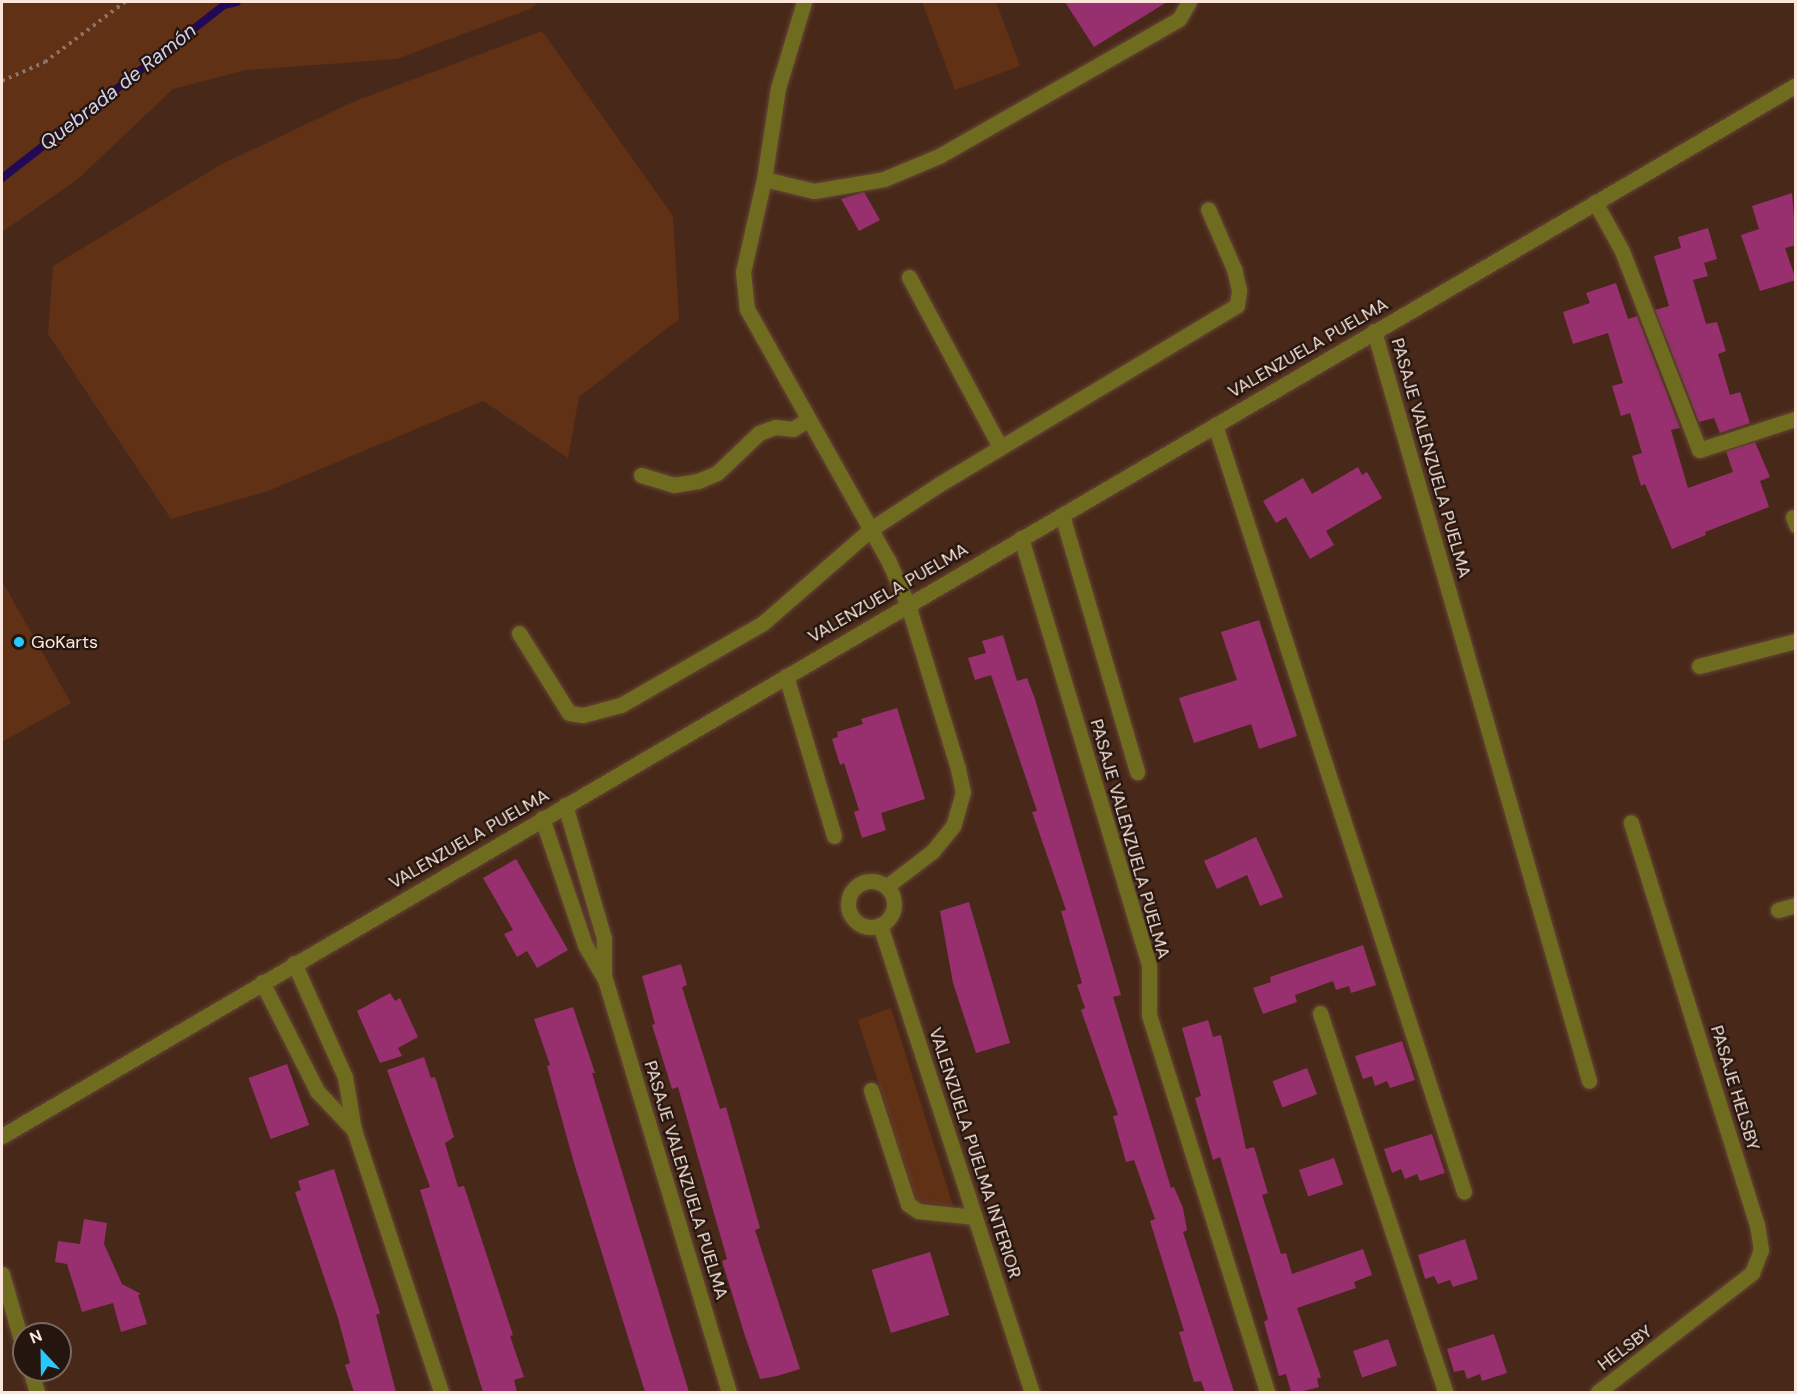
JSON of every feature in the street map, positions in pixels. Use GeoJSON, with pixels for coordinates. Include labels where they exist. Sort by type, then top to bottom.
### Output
{"type":"FeatureCollection","features":[{"type":"Feature","properties":{"kind":"street"},"geometry":{"type":"LineString","coordinates":[[804,2],[778,88],[764,179],[743,273],[747,309],[807,420],[871,529],[908,605],[951,737],[963,792],[953,826],[933,851],[887,886],[864,881],[855,887],[848,902],[858,923],[872,927],[880,925],[895,907],[887,886]]}},
{"type":"Feature","properties":{"kind":"street"},"geometry":{"type":"LineString","coordinates":[[764,179],[814,191],[895,174],[939,156],[1179,19],[1189,2]]}},
{"type":"Feature","properties":{"kind":"street","name":"VALENZUELA PUELMA"},"geometry":{"type":"LineString","coordinates":[[2,1136],[1796,85]]}},
{"type":"Feature","properties":{"kind":"street"},"geometry":{"type":"LineString","coordinates":[[1595,202],[1622,251],[1699,450],[1795,419]]}},
{"type":"Feature","properties":{"kind":"street"},"geometry":{"type":"LineString","coordinates":[[519,633],[569,713],[583,715],[621,705],[763,623],[871,529],[1000,447],[1237,305],[1239,290],[1234,269],[1208,209]]}},
{"type":"Feature","properties":{"kind":"street"},"geometry":{"type":"LineString","coordinates":[[909,278],[1000,447]]}},
{"type":"Feature","properties":{"kind":"street","name":"PASAJE VALENZUELA PUELMA"},"geometry":{"type":"LineString","coordinates":[[1374,331],[1589,1081]]}},
{"type":"Feature","properties":{"kind":"street"},"geometry":{"type":"LineString","coordinates":[[640,475],[673,485],[698,481],[717,473],[759,433],[775,427],[793,429],[807,420]]}},
{"type":"Feature","properties":{"kind":"street"},"geometry":{"type":"LineString","coordinates":[[1215,425],[1464,1192]]}},
{"type":"Feature","properties":{"kind":"street","name":"PASAJE VALENZUELA PUELMA"},"geometry":{"type":"LineString","coordinates":[[1062,515],[1137,772]]}},
{"type":"Feature","properties":{"kind":"street","name":"PASAJE VALENZUELA PUELMA"},"geometry":{"type":"LineString","coordinates":[[1021,538],[1149,964],[1149,1016],[1267,1392]]}},
{"type":"Feature","properties":{"kind":"street"},"geometry":{"type":"LineString","coordinates":[[1699,666],[1796,640]]}},
{"type":"Feature","properties":{"kind":"street"},"geometry":{"type":"LineString","coordinates":[[786,676],[834,836]]}},
{"type":"Feature","properties":{"kind":"street","name":"PASAJE VALENZUELA PUELMA"},"geometry":{"type":"LineString","coordinates":[[565,805],[603,938],[604,978]]}},
{"type":"Feature","properties":{"kind":"street","name":"PASAJE VALENZUELA PUELMA"},"geometry":{"type":"LineString","coordinates":[[542,818],[585,945],[604,978],[729,1392]]}},
{"type":"Feature","properties":{"kind":"street","name":"PASAJE HELSBY"},"geometry":{"type":"LineString","coordinates":[[1631,822],[1757,1225],[1761,1250],[1752,1273],[1676,1335]]}},
{"type":"Feature","properties":{"kind":"street"},"geometry":{"type":"LineString","coordinates":[[1778,910],[1796,905]]}},
{"type":"Feature","properties":{"kind":"street","name":"VALENZUELA PUELMA INTERIOR"},"geometry":{"type":"LineString","coordinates":[[880,925],[1032,1392]]}},
{"type":"Feature","properties":{"kind":"street"},"geometry":{"type":"LineString","coordinates":[[294,963],[345,1077],[354,1130],[441,1392]]}},
{"type":"Feature","properties":{"kind":"street"},"geometry":{"type":"LineString","coordinates":[[262,982],[317,1091],[354,1130]]}},
{"type":"Feature","properties":{"kind":"street"},"geometry":{"type":"LineString","coordinates":[[1320,1013],[1445,1392]]}},
{"type":"Feature","properties":{"kind":"street"},"geometry":{"type":"LineString","coordinates":[[871,1090],[909,1204],[918,1211],[975,1218]]}},
{"type":"Feature","properties":{"kind":"street"},"geometry":{"type":"LineString","coordinates":[[2,1274],[16,1322]]}},
{"type":"Feature","properties":{"kind":"street","name":"HELSBY"},"geometry":{"type":"LineString","coordinates":[[1598,1392],[1676,1335]]}},
{"type":"Feature","properties":{"kind":"path"},"geometry":{"type":"LineString","coordinates":[[2,81],[45,62],[125,2]]}},
{"type":"Feature","properties":{"kind":"shaded area"},"geometry":{"type":"Polygon","coordinates":[[[2,2],[538,2],[530,9],[397,59],[246,70],[173,89],[78,179],[2,232],[2,2]]]}},
{"type":"Feature","properties":{"kind":"shaded area"},"geometry":{"type":"Polygon","coordinates":[[[922,2],[996,2],[1020,66],[955,90],[922,2]]]}},
{"type":"Feature","properties":{"kind":"shaded area"},"geometry":{"type":"Polygon","coordinates":[[[542,31],[673,216],[679,319],[579,397],[568,458],[483,401],[268,491],[171,519],[48,334],[53,266],[220,165],[355,101],[542,31]]]}},
{"type":"Feature","properties":{"kind":"shaded area","name":"GoKarts"},"geometry":{"type":"Polygon","coordinates":[[[2,581],[71,703],[2,742],[2,581]]]}},
{"type":"Feature","properties":{"kind":"shaded area"},"geometry":{"type":"Polygon","coordinates":[[[891,1008],[953,1206],[917,1201],[858,1020],[891,1008]]]}},
{"type":"Feature","properties":{"kind":"building"},"geometry":{"type":"Polygon","coordinates":[[[1065,2],[1167,2],[1094,47],[1065,2]]]}},
{"type":"Feature","properties":{"kind":"building"},"geometry":{"type":"Polygon","coordinates":[[[864,192],[880,220],[859,231],[841,199],[864,192]]]}},
{"type":"Feature","properties":{"kind":"building"},"geometry":{"type":"Polygon","coordinates":[[[1792,193],[1796,245],[1785,248],[1796,280],[1760,291],[1741,235],[1759,229],[1752,206],[1792,193]]]}},
{"type":"Feature","properties":{"kind":"building"},"geometry":{"type":"Polygon","coordinates":[[[1708,228],[1717,259],[1704,263],[1708,276],[1693,280],[1706,324],[1717,322],[1726,351],[1718,354],[1730,395],[1740,392],[1750,423],[1720,433],[1714,418],[1699,422],[1655,310],[1669,306],[1654,256],[1681,248],[1678,237],[1708,228]]]}},
{"type":"Feature","properties":{"kind":"building"},"geometry":{"type":"Polygon","coordinates":[[[1616,283],[1628,319],[1637,316],[1680,428],[1671,430],[1688,488],[1733,472],[1726,451],[1755,442],[1770,477],[1760,481],[1769,507],[1705,532],[1706,535],[1672,549],[1645,484],[1641,486],[1632,456],[1642,453],[1630,413],[1621,416],[1612,386],[1623,383],[1608,333],[1573,344],[1563,312],[1590,303],[1586,293],[1616,283]]]}},
{"type":"Feature","properties":{"kind":"building"},"geometry":{"type":"Polygon","coordinates":[[[1358,467],[1362,475],[1367,472],[1382,498],[1326,531],[1334,545],[1310,559],[1286,517],[1276,523],[1263,501],[1303,478],[1312,494],[1358,467]]]}},
{"type":"Feature","properties":{"kind":"building"},"geometry":{"type":"Polygon","coordinates":[[[1259,620],[1297,736],[1259,749],[1251,724],[1194,743],[1179,698],[1237,680],[1221,632],[1259,620]]]}},
{"type":"Feature","properties":{"kind":"building"},"geometry":{"type":"Polygon","coordinates":[[[1003,635],[1017,681],[1027,678],[1035,699],[1121,995],[1113,997],[1171,1188],[1174,1187],[1183,1208],[1187,1230],[1183,1232],[1234,1392],[1205,1392],[1201,1381],[1194,1382],[1179,1332],[1184,1331],[1150,1221],[1155,1219],[1134,1160],[1126,1162],[1113,1116],[1118,1115],[1081,1010],[1085,1008],[1077,985],[1082,983],[1061,911],[1066,910],[1032,812],[1037,811],[991,675],[975,680],[968,658],[986,653],[982,641],[1003,635]]]}},
{"type":"Feature","properties":{"kind":"building"},"geometry":{"type":"Polygon","coordinates":[[[897,708],[925,799],[881,813],[886,830],[862,838],[854,812],[859,810],[844,763],[840,765],[832,739],[838,737],[837,732],[863,724],[861,719],[897,708]]]}},
{"type":"Feature","properties":{"kind":"building"},"geometry":{"type":"Polygon","coordinates":[[[1256,837],[1283,897],[1260,906],[1247,875],[1217,889],[1204,861],[1256,837]]]}},
{"type":"Feature","properties":{"kind":"building"},"geometry":{"type":"Polygon","coordinates":[[[516,859],[568,950],[537,968],[527,951],[517,957],[504,934],[513,930],[483,878],[516,859]]]}},
{"type":"Feature","properties":{"kind":"building"},"geometry":{"type":"Polygon","coordinates":[[[969,902],[1010,1043],[976,1053],[953,983],[940,911],[969,902]]]}},
{"type":"Feature","properties":{"kind":"building"},"geometry":{"type":"Polygon","coordinates":[[[1363,945],[1376,985],[1351,993],[1349,986],[1336,990],[1333,981],[1295,995],[1297,1002],[1263,1014],[1253,988],[1271,982],[1270,977],[1363,945]]]}},
{"type":"Feature","properties":{"kind":"building"},"geometry":{"type":"Polygon","coordinates":[[[681,964],[687,985],[682,987],[720,1109],[726,1107],[760,1228],[755,1230],[800,1369],[777,1376],[760,1379],[722,1261],[727,1259],[678,1087],[672,1089],[652,1025],[655,1024],[642,976],[681,964]]]}},
{"type":"Feature","properties":{"kind":"building"},"geometry":{"type":"Polygon","coordinates":[[[390,993],[395,1001],[400,998],[418,1037],[398,1048],[402,1056],[380,1063],[357,1011],[390,993]]]}},
{"type":"Feature","properties":{"kind":"building"},"geometry":{"type":"Polygon","coordinates":[[[573,1007],[595,1073],[592,1073],[689,1392],[645,1392],[574,1163],[547,1066],[550,1065],[534,1019],[573,1007]]]}},
{"type":"Feature","properties":{"kind":"building"},"geometry":{"type":"Polygon","coordinates":[[[1208,1020],[1213,1037],[1221,1035],[1246,1149],[1254,1147],[1268,1193],[1262,1195],[1281,1254],[1286,1253],[1292,1274],[1363,1249],[1372,1275],[1354,1282],[1356,1288],[1297,1308],[1321,1377],[1317,1379],[1319,1387],[1291,1392],[1286,1374],[1279,1376],[1264,1322],[1268,1319],[1220,1157],[1213,1160],[1195,1098],[1201,1096],[1182,1028],[1208,1020]]]}},
{"type":"Feature","properties":{"kind":"building"},"geometry":{"type":"Polygon","coordinates":[[[1402,1041],[1415,1080],[1390,1088],[1387,1081],[1375,1086],[1372,1076],[1363,1079],[1355,1056],[1402,1041]]]}},
{"type":"Feature","properties":{"kind":"building"},"geometry":{"type":"Polygon","coordinates":[[[424,1057],[431,1078],[435,1077],[454,1137],[445,1143],[458,1187],[464,1186],[513,1335],[510,1336],[524,1377],[514,1380],[517,1392],[483,1392],[420,1190],[430,1187],[387,1070],[424,1057]]]}},
{"type":"Feature","properties":{"kind":"building"},"geometry":{"type":"Polygon","coordinates":[[[287,1064],[309,1125],[271,1139],[248,1078],[287,1064]]]}},
{"type":"Feature","properties":{"kind":"building"},"geometry":{"type":"Polygon","coordinates":[[[1307,1068],[1317,1094],[1282,1107],[1272,1081],[1307,1068]]]}},
{"type":"Feature","properties":{"kind":"building"},"geometry":{"type":"Polygon","coordinates":[[[1432,1134],[1445,1173],[1420,1181],[1417,1174],[1405,1179],[1401,1169],[1392,1173],[1384,1149],[1432,1134]]]}},
{"type":"Feature","properties":{"kind":"building"},"geometry":{"type":"Polygon","coordinates":[[[1334,1158],[1343,1184],[1308,1197],[1299,1170],[1334,1158]]]}},
{"type":"Feature","properties":{"kind":"building"},"geometry":{"type":"Polygon","coordinates":[[[334,1169],[380,1313],[376,1315],[396,1392],[354,1392],[345,1365],[350,1363],[338,1318],[295,1192],[301,1190],[298,1181],[334,1169]]]}},
{"type":"Feature","properties":{"kind":"building"},"geometry":{"type":"Polygon","coordinates":[[[84,1219],[107,1223],[104,1244],[122,1284],[141,1294],[138,1295],[147,1324],[121,1332],[113,1303],[82,1312],[67,1264],[55,1262],[58,1241],[80,1244],[84,1219]]]}},
{"type":"Feature","properties":{"kind":"building"},"geometry":{"type":"Polygon","coordinates":[[[1465,1239],[1478,1279],[1453,1287],[1450,1280],[1438,1284],[1434,1276],[1425,1279],[1418,1255],[1465,1239]]]}},
{"type":"Feature","properties":{"kind":"building"},"geometry":{"type":"Polygon","coordinates":[[[930,1252],[949,1315],[891,1333],[872,1270],[930,1252]]]}},
{"type":"Feature","properties":{"kind":"building"},"geometry":{"type":"Polygon","coordinates":[[[1494,1334],[1507,1373],[1482,1381],[1480,1374],[1467,1379],[1464,1370],[1454,1372],[1447,1349],[1494,1334]]]}},
{"type":"Feature","properties":{"kind":"building"},"geometry":{"type":"Polygon","coordinates":[[[1388,1339],[1397,1365],[1362,1378],[1353,1351],[1388,1339]]]}},
{"type":"Feature","properties":{"kind":"waterway","name":"Quebrada de Ramón"},"geometry":{"type":"LineString","coordinates":[[2,178],[224,5],[237,2]]}},
{"type":"Feature","properties":{"kind":"place","name":"GoKarts"},"geometry":{"type":"Point","coordinates":[19,642]}}]}
